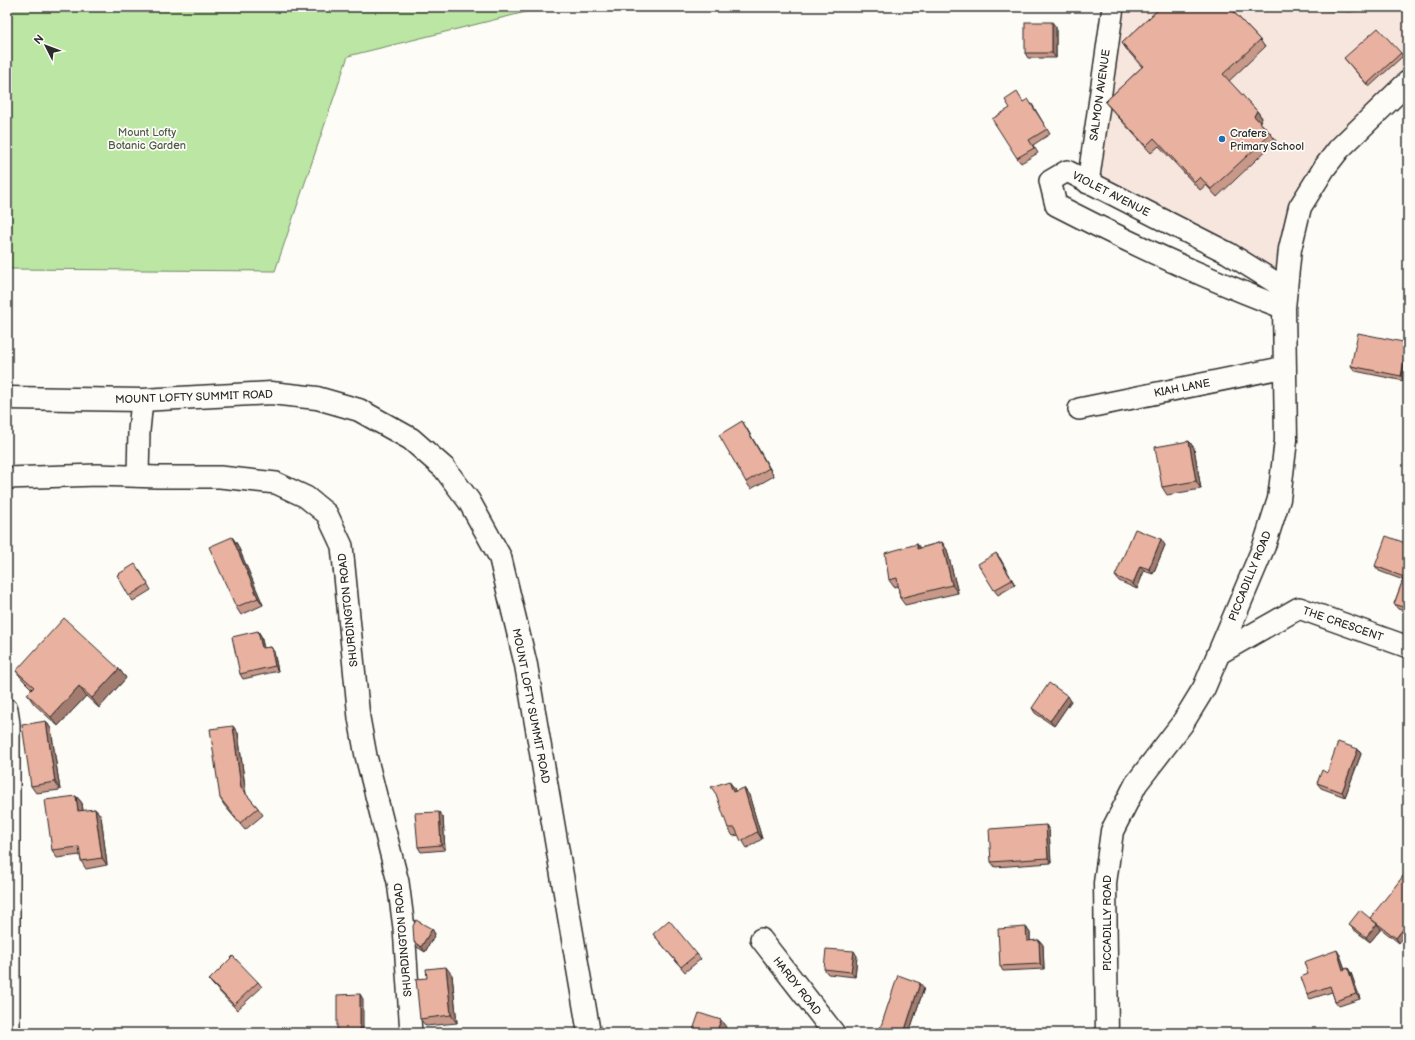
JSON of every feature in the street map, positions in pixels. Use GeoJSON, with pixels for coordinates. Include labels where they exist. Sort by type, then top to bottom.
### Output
{"type":"FeatureCollection","features":[{"type":"Feature","properties":{"kind":"main road","name":"PICCADILLY ROAD"},"geometry":{"type":"LineString","coordinates":[[1107,1033],[1105,884],[1112,831],[1136,784],[1182,724],[1204,688],[1264,546],[1279,499],[1286,440],[1285,299],[1290,249],[1300,207],[1325,167],[1339,149],[1408,82]]}},
{"type":"Feature","properties":{"kind":"main road","name":"MOUNT LOFTY SUMMIT ROAD"},"geometry":{"type":"LineString","coordinates":[[7,398],[142,400],[271,393],[318,398],[359,410],[411,439],[444,468],[469,501],[500,557],[526,664],[589,1033]]}},
{"type":"Feature","properties":{"kind":"street","name":"SALMON AVENUE"},"geometry":{"type":"LineString","coordinates":[[1088,183],[1113,7]]}},
{"type":"Feature","properties":{"kind":"street","name":"VIOLET AVENUE"},"geometry":{"type":"LineString","coordinates":[[1067,171],[1228,253],[1285,299],[1231,288],[1087,221],[1056,204],[1050,181],[1067,171]]}},
{"type":"Feature","properties":{"kind":"street","name":"KIAH LANE"},"geometry":{"type":"LineString","coordinates":[[1079,409],[1285,367]]}},
{"type":"Feature","properties":{"kind":"street"},"geometry":{"type":"LineString","coordinates":[[138,476],[139,431],[142,400]]}},
{"type":"Feature","properties":{"kind":"street","name":"SHURDINGTON ROAD"},"geometry":{"type":"LineString","coordinates":[[7,478],[98,475],[220,477],[276,482],[306,497],[327,514],[342,546],[359,718],[366,756],[398,882],[404,928],[411,1033]]}},
{"type":"Feature","properties":{"kind":"street","name":"THE CRESCENT"},"geometry":{"type":"LineString","coordinates":[[1218,654],[1299,608],[1408,647]]}},
{"type":"Feature","properties":{"kind":"street"},"geometry":{"type":"LineString","coordinates":[[7,709],[9,724],[9,1033]]}},
{"type":"Feature","properties":{"kind":"street","name":"HARDY ROAD"},"geometry":{"type":"LineString","coordinates":[[761,939],[834,1033]]}},
{"type":"Feature","properties":{"kind":"shaded area","name":"Crafers Primary School"},"geometry":{"type":"Polygon","coordinates":[[[1113,7],[1408,7],[1408,82],[1300,207],[1286,289],[1088,183],[1113,7]]]}},
{"type":"Feature","properties":{"kind":"green space","name":"Mount Lofty Botanic Garden"},"geometry":{"type":"Polygon","coordinates":[[[7,7],[546,7],[348,56],[275,271],[7,269],[7,7]]]}},
{"type":"Feature","properties":{"kind":"green space"},"geometry":{"type":"Polygon","coordinates":[[[1313,7],[1370,7],[1351,12],[1317,10],[1313,7]]]}},
{"type":"Feature","properties":{"kind":"building"},"geometry":{"type":"Polygon","coordinates":[[[1161,7],[1229,7],[1260,40],[1223,74],[1257,111],[1254,116],[1271,134],[1211,189],[1200,177],[1195,182],[1154,138],[1146,146],[1105,102],[1143,66],[1122,43],[1161,7]]]}},
{"type":"Feature","properties":{"kind":"building"},"geometry":{"type":"Polygon","coordinates":[[[1025,22],[1052,22],[1052,53],[1025,53],[1025,22]]]}},
{"type":"Feature","properties":{"kind":"building"},"geometry":{"type":"Polygon","coordinates":[[[1378,28],[1401,53],[1367,84],[1344,58],[1378,28]]]}},
{"type":"Feature","properties":{"kind":"building"},"geometry":{"type":"Polygon","coordinates":[[[1017,92],[1023,102],[1028,99],[1047,129],[1029,140],[1034,148],[1017,158],[992,119],[1010,108],[1005,100],[1017,92]]]}},
{"type":"Feature","properties":{"kind":"building"},"geometry":{"type":"Polygon","coordinates":[[[1358,333],[1408,343],[1401,376],[1351,366],[1358,333]]]}},
{"type":"Feature","properties":{"kind":"building"},"geometry":{"type":"Polygon","coordinates":[[[742,421],[769,468],[746,482],[719,435],[742,421]]]}},
{"type":"Feature","properties":{"kind":"building"},"geometry":{"type":"Polygon","coordinates":[[[1189,441],[1196,481],[1162,487],[1155,447],[1189,441]]]}},
{"type":"Feature","properties":{"kind":"building"},"geometry":{"type":"Polygon","coordinates":[[[1135,529],[1161,539],[1149,569],[1140,566],[1133,584],[1115,576],[1135,529]]]}},
{"type":"Feature","properties":{"kind":"building"},"geometry":{"type":"Polygon","coordinates":[[[1386,536],[1408,544],[1408,609],[1394,604],[1404,577],[1375,566],[1386,536]]]}},
{"type":"Feature","properties":{"kind":"building"},"geometry":{"type":"Polygon","coordinates":[[[232,537],[258,598],[236,607],[209,547],[232,537]]]}},
{"type":"Feature","properties":{"kind":"building"},"geometry":{"type":"Polygon","coordinates":[[[942,542],[952,585],[900,598],[897,578],[889,580],[885,553],[917,544],[917,549],[942,542]]]}},
{"type":"Feature","properties":{"kind":"building"},"geometry":{"type":"Polygon","coordinates":[[[996,553],[1012,580],[994,590],[978,564],[996,553]]]}},
{"type":"Feature","properties":{"kind":"building"},"geometry":{"type":"Polygon","coordinates":[[[135,564],[148,584],[129,596],[117,575],[135,564]]]}},
{"type":"Feature","properties":{"kind":"building"},"geometry":{"type":"Polygon","coordinates":[[[64,618],[119,669],[92,698],[79,686],[51,717],[27,694],[34,687],[16,671],[64,618]]]}},
{"type":"Feature","properties":{"kind":"building"},"geometry":{"type":"Polygon","coordinates":[[[258,631],[262,648],[271,647],[275,666],[240,674],[232,637],[258,631]]]}},
{"type":"Feature","properties":{"kind":"building"},"geometry":{"type":"Polygon","coordinates":[[[1049,683],[1068,696],[1050,721],[1032,708],[1049,683]]]}},
{"type":"Feature","properties":{"kind":"building"},"geometry":{"type":"Polygon","coordinates":[[[46,721],[55,782],[31,786],[22,725],[46,721]]]}},
{"type":"Feature","properties":{"kind":"building"},"geometry":{"type":"Polygon","coordinates":[[[233,726],[241,788],[258,808],[240,823],[220,798],[210,729],[233,726]]]}},
{"type":"Feature","properties":{"kind":"building"},"geometry":{"type":"Polygon","coordinates":[[[1338,742],[1358,749],[1342,792],[1317,783],[1322,770],[1327,773],[1338,742]]]}},
{"type":"Feature","properties":{"kind":"building"},"geometry":{"type":"Polygon","coordinates":[[[729,781],[733,792],[744,788],[757,832],[741,841],[735,828],[728,828],[716,794],[711,787],[729,781]]]}},
{"type":"Feature","properties":{"kind":"building"},"geometry":{"type":"Polygon","coordinates":[[[76,796],[78,811],[95,809],[102,858],[81,861],[79,847],[52,850],[45,800],[76,796]]]}},
{"type":"Feature","properties":{"kind":"building"},"geometry":{"type":"Polygon","coordinates":[[[439,812],[441,845],[418,847],[415,813],[439,812]]]}},
{"type":"Feature","properties":{"kind":"building"},"geometry":{"type":"Polygon","coordinates":[[[1046,825],[1048,858],[991,862],[989,829],[1046,825]]]}},
{"type":"Feature","properties":{"kind":"building"},"geometry":{"type":"Polygon","coordinates":[[[1404,875],[1408,879],[1408,923],[1396,938],[1370,918],[1404,875]]]}},
{"type":"Feature","properties":{"kind":"building"},"geometry":{"type":"Polygon","coordinates":[[[1360,910],[1377,924],[1366,937],[1349,924],[1360,910]]]}},
{"type":"Feature","properties":{"kind":"building"},"geometry":{"type":"Polygon","coordinates":[[[416,920],[432,929],[421,947],[414,942],[413,926],[416,920]]]}},
{"type":"Feature","properties":{"kind":"building"},"geometry":{"type":"Polygon","coordinates":[[[669,920],[697,954],[681,967],[653,934],[669,920]]]}},
{"type":"Feature","properties":{"kind":"building"},"geometry":{"type":"Polygon","coordinates":[[[1026,927],[1027,941],[1039,940],[1040,964],[1000,966],[998,929],[1026,927]]]}},
{"type":"Feature","properties":{"kind":"building"},"geometry":{"type":"Polygon","coordinates":[[[826,949],[854,951],[851,972],[824,969],[826,949]]]}},
{"type":"Feature","properties":{"kind":"building"},"geometry":{"type":"Polygon","coordinates":[[[1337,950],[1343,970],[1348,968],[1356,994],[1335,1001],[1330,986],[1307,994],[1301,977],[1308,974],[1304,962],[1337,950]]]}},
{"type":"Feature","properties":{"kind":"building"},"geometry":{"type":"Polygon","coordinates":[[[233,956],[258,982],[234,1005],[209,980],[233,956]]]}},
{"type":"Feature","properties":{"kind":"building"},"geometry":{"type":"Polygon","coordinates":[[[446,967],[451,1015],[420,1019],[416,979],[427,978],[426,969],[446,967]]]}},
{"type":"Feature","properties":{"kind":"building"},"geometry":{"type":"Polygon","coordinates":[[[898,975],[920,983],[904,1033],[893,1033],[880,1029],[898,975]]]}},
{"type":"Feature","properties":{"kind":"building"},"geometry":{"type":"Polygon","coordinates":[[[360,994],[360,1033],[337,1033],[337,995],[360,994]]]}},
{"type":"Feature","properties":{"kind":"building"},"geometry":{"type":"Polygon","coordinates":[[[699,1013],[721,1020],[716,1033],[692,1033],[699,1013]]]}},
{"type":"Feature","properties":{"kind":"place","name":"Crafers Primary School"},"geometry":{"type":"Point","coordinates":[1222,139]}}]}
